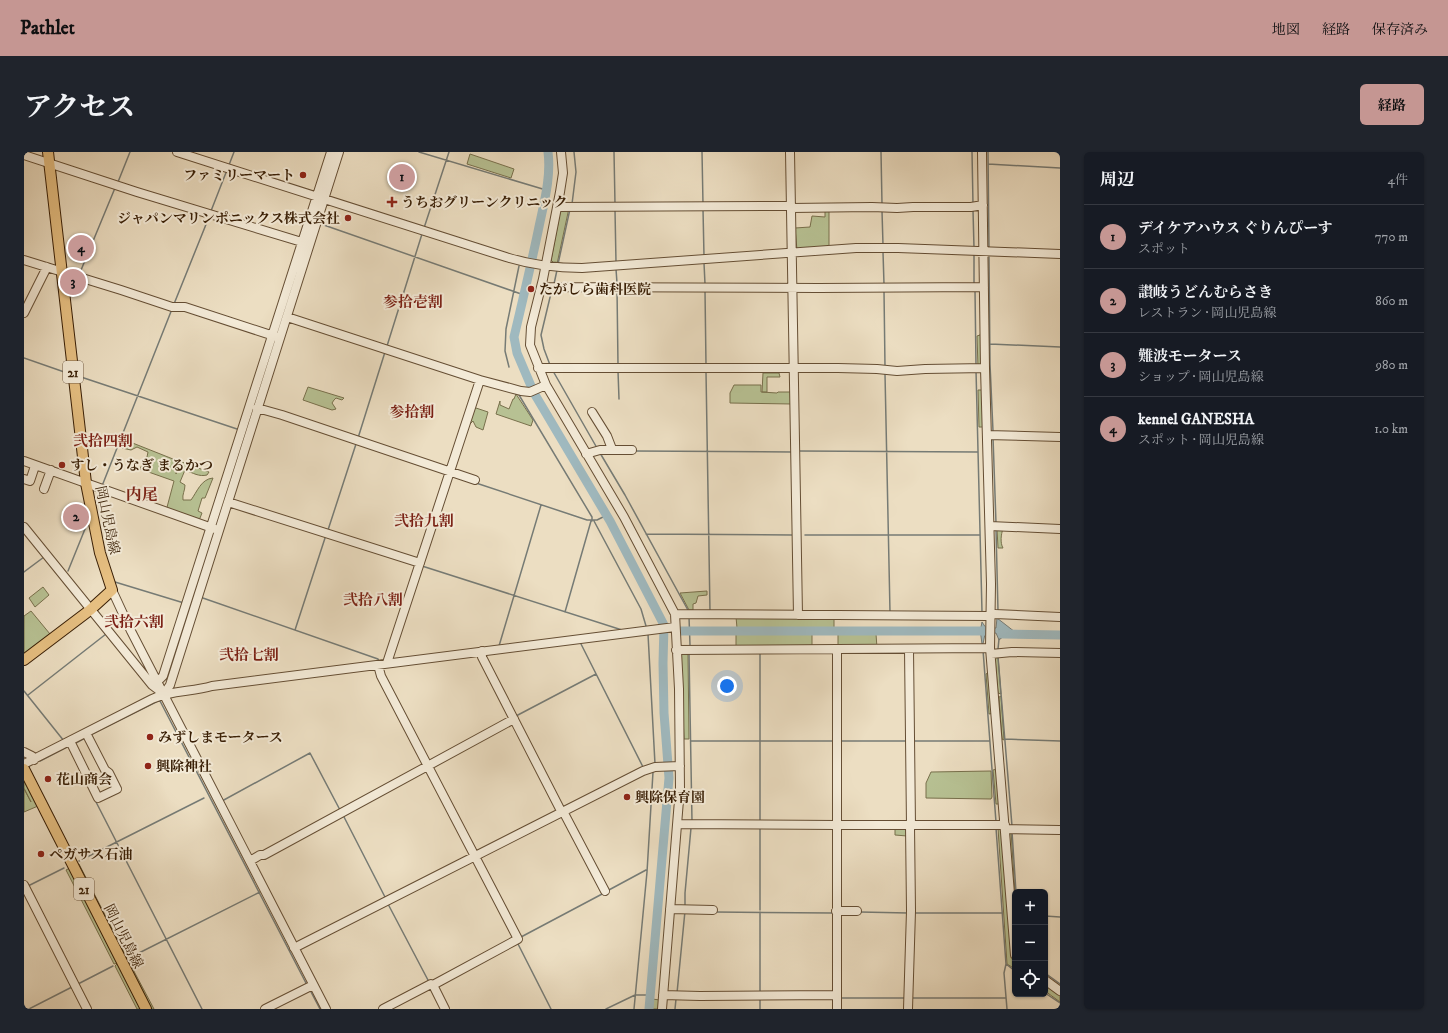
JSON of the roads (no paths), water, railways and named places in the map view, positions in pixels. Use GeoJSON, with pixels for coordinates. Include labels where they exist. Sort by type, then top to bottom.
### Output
{"type":"FeatureCollection","features":[{"type":"Feature","properties":{"kind":"main road","name":"岡山児島線"},"geometry":{"type":"LineString","coordinates":[[48,152],[86,483],[100,553],[112,590]]}},
{"type":"Feature","properties":{"kind":"main road"},"geometry":{"type":"LineString","coordinates":[[24,660],[89,610],[112,590]]}},
{"type":"Feature","properties":{"kind":"main road","name":"岡山児島線"},"geometry":{"type":"LineString","coordinates":[[24,769],[146,1009]]}},
{"type":"Feature","properties":{"kind":"street"},"geometry":{"type":"LineString","coordinates":[[177,152],[531,264],[546,266],[582,268],[856,248],[898,248],[1060,254]]}},
{"type":"Feature","properties":{"kind":"street"},"geometry":{"type":"LineString","coordinates":[[319,198],[330,152]]}},
{"type":"Feature","properties":{"kind":"street"},"geometry":{"type":"LineString","coordinates":[[235,463],[241,431],[275,336],[303,244],[319,198],[339,152]]}},
{"type":"Feature","properties":{"kind":"street"},"geometry":{"type":"LineString","coordinates":[[561,152],[563,173],[546,266],[530,335],[530,345],[546,385],[624,517],[675,614],[674,627],[680,788],[662,1009]]}},
{"type":"Feature","properties":{"kind":"street"},"geometry":{"type":"LineString","coordinates":[[790,152],[798,613]]}},
{"type":"Feature","properties":{"kind":"street"},"geometry":{"type":"LineString","coordinates":[[982,152],[977,206],[984,251],[978,287],[979,368],[991,435],[994,527],[985,615],[990,631],[1012,925]]}},
{"type":"Feature","properties":{"kind":"street"},"geometry":{"type":"LineString","coordinates":[[25,155],[117,186],[303,244]]}},
{"type":"Feature","properties":{"kind":"street"},"geometry":{"type":"LineString","coordinates":[[557,207],[897,208],[977,206]]}},
{"type":"Feature","properties":{"kind":"street"},"geometry":{"type":"LineString","coordinates":[[160,679],[235,463],[257,408],[275,336],[287,317],[303,244]]}},
{"type":"Feature","properties":{"kind":"street"},"geometry":{"type":"LineString","coordinates":[[24,260],[172,307],[184,307],[275,336]]}},
{"type":"Feature","properties":{"kind":"street"},"geometry":{"type":"LineString","coordinates":[[24,313],[47,267]]}},
{"type":"Feature","properties":{"kind":"street"},"geometry":{"type":"LineString","coordinates":[[541,287],[978,287]]}},
{"type":"Feature","properties":{"kind":"street"},"geometry":{"type":"LineString","coordinates":[[287,317],[521,392],[532,391],[546,385]]}},
{"type":"Feature","properties":{"kind":"street"},"geometry":{"type":"LineString","coordinates":[[538,368],[877,369],[897,371],[979,368]]}},
{"type":"Feature","properties":{"kind":"street"},"geometry":{"type":"LineString","coordinates":[[387,663],[480,380]]}},
{"type":"Feature","properties":{"kind":"street"},"geometry":{"type":"LineString","coordinates":[[257,408],[475,480]]}},
{"type":"Feature","properties":{"kind":"street"},"geometry":{"type":"LineString","coordinates":[[592,412],[607,436],[612,450]]}},
{"type":"Feature","properties":{"kind":"street"},"geometry":{"type":"LineString","coordinates":[[991,435],[1060,437]]}},
{"type":"Feature","properties":{"kind":"street"},"geometry":{"type":"LineString","coordinates":[[586,454],[598,450],[632,450]]}},
{"type":"Feature","properties":{"kind":"street"},"geometry":{"type":"LineString","coordinates":[[24,461],[50,472],[86,483],[212,530]]}},
{"type":"Feature","properties":{"kind":"street"},"geometry":{"type":"LineString","coordinates":[[24,479],[30,481],[35,467]]}},
{"type":"Feature","properties":{"kind":"street"},"geometry":{"type":"LineString","coordinates":[[44,489],[50,472]]}},
{"type":"Feature","properties":{"kind":"street"},"geometry":{"type":"LineString","coordinates":[[164,694],[170,684],[212,530],[228,502],[229,481]]}},
{"type":"Feature","properties":{"kind":"street"},"geometry":{"type":"LineString","coordinates":[[228,502],[420,564]]}},
{"type":"Feature","properties":{"kind":"street"},"geometry":{"type":"LineString","coordinates":[[24,527],[89,610],[152,685],[164,694]]}},
{"type":"Feature","properties":{"kind":"street"},"geometry":{"type":"LineString","coordinates":[[994,527],[1060,529]]}},
{"type":"Feature","properties":{"kind":"street"},"geometry":{"type":"LineString","coordinates":[[112,590],[131,631],[164,694],[212,796],[250,861],[294,948],[310,986],[326,1009]]}},
{"type":"Feature","properties":{"kind":"street"},"geometry":{"type":"LineString","coordinates":[[675,614],[995,614],[1060,617]]}},
{"type":"Feature","properties":{"kind":"street"},"geometry":{"type":"LineString","coordinates":[[24,764],[87,735],[164,694],[212,686],[378,667],[387,663],[482,654],[674,627]]}},
{"type":"Feature","properties":{"kind":"street"},"geometry":{"type":"LineString","coordinates":[[676,650],[909,650],[1060,653]]}},
{"type":"Feature","properties":{"kind":"street"},"geometry":{"type":"LineString","coordinates":[[908,1009],[911,927],[909,826],[909,650]]}},
{"type":"Feature","properties":{"kind":"street"},"geometry":{"type":"LineString","coordinates":[[837,651],[837,1009]]}},
{"type":"Feature","properties":{"kind":"street"},"geometry":{"type":"LineString","coordinates":[[482,654],[513,718],[605,891]]}},
{"type":"Feature","properties":{"kind":"street"},"geometry":{"type":"LineString","coordinates":[[378,667],[518,939],[433,985],[431,984],[383,1009]]}},
{"type":"Feature","properties":{"kind":"street"},"geometry":{"type":"LineString","coordinates":[[250,861],[260,855],[264,855],[428,766],[513,718]]}},
{"type":"Feature","properties":{"kind":"street"},"geometry":{"type":"LineString","coordinates":[[71,743],[98,798],[117,789],[110,773],[105,770],[87,735]]}},
{"type":"Feature","properties":{"kind":"street"},"geometry":{"type":"LineString","coordinates":[[24,752],[32,756],[34,760]]}},
{"type":"Feature","properties":{"kind":"street"},"geometry":{"type":"LineString","coordinates":[[294,948],[643,771],[652,767],[680,766]]}},
{"type":"Feature","properties":{"kind":"street"},"geometry":{"type":"LineString","coordinates":[[678,824],[1004,827],[1060,830]]}},
{"type":"Feature","properties":{"kind":"street"},"geometry":{"type":"LineString","coordinates":[[25,888],[87,1009]]}},
{"type":"Feature","properties":{"kind":"street"},"geometry":{"type":"LineString","coordinates":[[670,909],[713,910]]}},
{"type":"Feature","properties":{"kind":"street"},"geometry":{"type":"LineString","coordinates":[[836,911],[857,911]]}},
{"type":"Feature","properties":{"kind":"street"},"geometry":{"type":"LineString","coordinates":[[1048,982],[1060,991]]}},
{"type":"Feature","properties":{"kind":"street"},"geometry":{"type":"LineString","coordinates":[[433,985],[445,1009]]}},
{"type":"Feature","properties":{"kind":"street"},"geometry":{"type":"LineString","coordinates":[[265,1009],[310,986]]}},
{"type":"Feature","properties":{"kind":"street"},"geometry":{"type":"LineString","coordinates":[[663,995],[837,995]]}},
{"type":"Feature","properties":{"kind":"water"},"geometry":{"type":"Polygon","coordinates":[[[997,618],[1015,632],[1015,636],[1004,636],[999,640],[996,633],[985,634],[982,644],[980,629],[982,622],[986,628],[996,628],[997,618]]]}},
{"type":"Feature","properties":{"kind":"waterway"},"geometry":{"type":"LineString","coordinates":[[118,182],[130,152]]}},
{"type":"Feature","properties":{"kind":"waterway"},"geometry":{"type":"LineString","coordinates":[[229,165],[234,152]]}},
{"type":"Feature","properties":{"kind":"waterway"},"geometry":{"type":"LineString","coordinates":[[419,152],[546,190]]}},
{"type":"Feature","properties":{"kind":"waterway"},"geometry":{"type":"LineString","coordinates":[[424,228],[449,152]]}},
{"type":"Feature","properties":{"kind":"waterway"},"geometry":{"type":"LineString","coordinates":[[548,152],[549,169],[546,196],[514,337],[517,353],[534,393],[610,521],[664,625],[664,713],[669,778],[649,1009]]}},
{"type":"Feature","properties":{"kind":"waterway"},"geometry":{"type":"LineString","coordinates":[[572,204],[576,172],[574,152]]}},
{"type":"Feature","properties":{"kind":"waterway"},"geometry":{"type":"LineString","coordinates":[[614,152],[615,204]]}},
{"type":"Feature","properties":{"kind":"waterway"},"geometry":{"type":"LineString","coordinates":[[702,152],[703,204]]}},
{"type":"Feature","properties":{"kind":"waterway"},"geometry":{"type":"LineString","coordinates":[[881,152],[882,204]]}},
{"type":"Feature","properties":{"kind":"waterway"},"geometry":{"type":"LineString","coordinates":[[972,152],[973,204]]}},
{"type":"Feature","properties":{"kind":"waterway"},"geometry":{"type":"LineString","coordinates":[[988,152],[989,248]]}},
{"type":"Feature","properties":{"kind":"waterway"},"geometry":{"type":"LineString","coordinates":[[988,164],[1060,168]]}},
{"type":"Feature","properties":{"kind":"waterway"},"geometry":{"type":"LineString","coordinates":[[211,211],[227,170]]}},
{"type":"Feature","properties":{"kind":"waterway"},"geometry":{"type":"LineString","coordinates":[[79,275],[115,188]]}},
{"type":"Feature","properties":{"kind":"waterway"},"geometry":{"type":"LineString","coordinates":[[558,264],[570,209]]}},
{"type":"Feature","properties":{"kind":"waterway"},"geometry":{"type":"LineString","coordinates":[[703,209],[704,256]]}},
{"type":"Feature","properties":{"kind":"waterway"},"geometry":{"type":"LineString","coordinates":[[615,210],[616,262]]}},
{"type":"Feature","properties":{"kind":"waterway"},"geometry":{"type":"LineString","coordinates":[[973,210],[974,248]]}},
{"type":"Feature","properties":{"kind":"waterway"},"geometry":{"type":"LineString","coordinates":[[882,211],[883,245]]}},
{"type":"Feature","properties":{"kind":"waterway"},"geometry":{"type":"LineString","coordinates":[[174,304],[209,217]]}},
{"type":"Feature","properties":{"kind":"waterway"},"geometry":{"type":"LineString","coordinates":[[321,224],[524,295]]}},
{"type":"Feature","properties":{"kind":"waterway"},"geometry":{"type":"LineString","coordinates":[[387,346],[422,234]]}},
{"type":"Feature","properties":{"kind":"waterway"},"geometry":{"type":"LineString","coordinates":[[883,252],[884,284]]}},
{"type":"Feature","properties":{"kind":"waterway"},"geometry":{"type":"LineString","coordinates":[[974,255],[974,285]]}},
{"type":"Feature","properties":{"kind":"waterway"},"geometry":{"type":"LineString","coordinates":[[989,257],[990,364],[993,431]]}},
{"type":"Feature","properties":{"kind":"waterway"},"geometry":{"type":"LineString","coordinates":[[704,263],[705,284]]}},
{"type":"Feature","properties":{"kind":"waterway"},"geometry":{"type":"LineString","coordinates":[[509,367],[505,351],[506,329],[519,266]]}},
{"type":"Feature","properties":{"kind":"waterway"},"geometry":{"type":"LineString","coordinates":[[616,269],[617,283]]}},
{"type":"Feature","properties":{"kind":"waterway"},"geometry":{"type":"LineString","coordinates":[[554,284],[557,270]]}},
{"type":"Feature","properties":{"kind":"waterway"},"geometry":{"type":"LineString","coordinates":[[550,365],[541,335],[552,289]]}},
{"type":"Feature","properties":{"kind":"waterway"},"geometry":{"type":"LineString","coordinates":[[617,289],[618,365]]}},
{"type":"Feature","properties":{"kind":"waterway"},"geometry":{"type":"LineString","coordinates":[[975,290],[976,365]]}},
{"type":"Feature","properties":{"kind":"waterway"},"geometry":{"type":"LineString","coordinates":[[705,291],[706,365]]}},
{"type":"Feature","properties":{"kind":"waterway"},"geometry":{"type":"LineString","coordinates":[[884,291],[885,367]]}},
{"type":"Feature","properties":{"kind":"waterway"},"geometry":{"type":"LineString","coordinates":[[102,486],[172,309]]}},
{"type":"Feature","properties":{"kind":"waterway"},"geometry":{"type":"LineString","coordinates":[[990,344],[1060,347]]}},
{"type":"Feature","properties":{"kind":"waterway"},"geometry":{"type":"LineString","coordinates":[[358,438],[385,352]]}},
{"type":"Feature","properties":{"kind":"waterway"},"geometry":{"type":"LineString","coordinates":[[24,358],[70,374]]}},
{"type":"Feature","properties":{"kind":"waterway"},"geometry":{"type":"LineString","coordinates":[[976,370],[982,612]]}},
{"type":"Feature","properties":{"kind":"waterway"},"geometry":{"type":"LineString","coordinates":[[553,371],[597,448]]}},
{"type":"Feature","properties":{"kind":"waterway"},"geometry":{"type":"LineString","coordinates":[[618,371],[619,399]]}},
{"type":"Feature","properties":{"kind":"waterway"},"geometry":{"type":"LineString","coordinates":[[706,372],[710,611]]}},
{"type":"Feature","properties":{"kind":"waterway"},"geometry":{"type":"LineString","coordinates":[[885,374],[890,612]]}},
{"type":"Feature","properties":{"kind":"waterway"},"geometry":{"type":"LineString","coordinates":[[78,376],[240,430]]}},
{"type":"Feature","properties":{"kind":"waterway"},"geometry":{"type":"LineString","coordinates":[[519,395],[592,517],[592,521]]}},
{"type":"Feature","properties":{"kind":"waterway"},"geometry":{"type":"LineString","coordinates":[[993,437],[996,523]]}},
{"type":"Feature","properties":{"kind":"waterway"},"geometry":{"type":"LineString","coordinates":[[328,530],[356,444]]}},
{"type":"Feature","properties":{"kind":"waterway"},"geometry":{"type":"LineString","coordinates":[[634,451],[792,452]]}},
{"type":"Feature","properties":{"kind":"waterway"},"geometry":{"type":"LineString","coordinates":[[799,451],[978,452]]}},
{"type":"Feature","properties":{"kind":"waterway"},"geometry":{"type":"LineString","coordinates":[[600,453],[625,495],[689,612]]}},
{"type":"Feature","properties":{"kind":"waterway"},"geometry":{"type":"LineString","coordinates":[[476,483],[587,520],[597,520],[607,515]]}},
{"type":"Feature","properties":{"kind":"waterway"},"geometry":{"type":"LineString","coordinates":[[499,646],[541,505]]}},
{"type":"Feature","properties":{"kind":"waterway"},"geometry":{"type":"LineString","coordinates":[[565,612],[591,521]]}},
{"type":"Feature","properties":{"kind":"waterway"},"geometry":{"type":"LineString","coordinates":[[594,521],[641,609],[646,626]]}},
{"type":"Feature","properties":{"kind":"waterway"},"geometry":{"type":"LineString","coordinates":[[68,571],[85,529]]}},
{"type":"Feature","properties":{"kind":"waterway"},"geometry":{"type":"LineString","coordinates":[[996,529],[998,611]]}},
{"type":"Feature","properties":{"kind":"waterway"},"geometry":{"type":"LineString","coordinates":[[646,534],[792,535]]}},
{"type":"Feature","properties":{"kind":"waterway"},"geometry":{"type":"LineString","coordinates":[[295,630],[326,535]]}},
{"type":"Feature","properties":{"kind":"waterway"},"geometry":{"type":"LineString","coordinates":[[805,535],[980,535]]}},
{"type":"Feature","properties":{"kind":"waterway"},"geometry":{"type":"LineString","coordinates":[[24,572],[44,557]]}},
{"type":"Feature","properties":{"kind":"waterway"},"geometry":{"type":"LineString","coordinates":[[422,566],[622,630]]}},
{"type":"Feature","properties":{"kind":"waterway"},"geometry":{"type":"LineString","coordinates":[[115,582],[184,603]]}},
{"type":"Feature","properties":{"kind":"waterway"},"geometry":{"type":"LineString","coordinates":[[200,597],[378,659],[379,662]]}},
{"type":"Feature","properties":{"kind":"waterway"},"geometry":{"type":"LineString","coordinates":[[689,617],[690,645]]}},
{"type":"Feature","properties":{"kind":"waterway"},"geometry":{"type":"LineString","coordinates":[[680,631],[991,631]]}},
{"type":"Feature","properties":{"kind":"waterway"},"geometry":{"type":"LineString","coordinates":[[28,695],[106,634]]}},
{"type":"Feature","properties":{"kind":"waterway"},"geometry":{"type":"LineString","coordinates":[[648,634],[655,764]]}},
{"type":"Feature","properties":{"kind":"waterway"},"geometry":{"type":"LineString","coordinates":[[1003,634],[1060,635]]}},
{"type":"Feature","properties":{"kind":"waterway"},"geometry":{"type":"LineString","coordinates":[[998,649],[999,639]]}},
{"type":"Feature","properties":{"kind":"waterway"},"geometry":{"type":"LineString","coordinates":[[580,642],[643,767]]}},
{"type":"Feature","properties":{"kind":"waterway"},"geometry":{"type":"LineString","coordinates":[[983,650],[996,822]]}},
{"type":"Feature","properties":{"kind":"waterway"},"geometry":{"type":"LineString","coordinates":[[689,653],[692,821]]}},
{"type":"Feature","properties":{"kind":"waterway"},"geometry":{"type":"LineString","coordinates":[[760,653],[760,821]]}},
{"type":"Feature","properties":{"kind":"waterway"},"geometry":{"type":"LineString","coordinates":[[998,657],[1012,826]]}},
{"type":"Feature","properties":{"kind":"waterway"},"geometry":{"type":"LineString","coordinates":[[516,716],[596,674]]}},
{"type":"Feature","properties":{"kind":"waterway"},"geometry":{"type":"LineString","coordinates":[[24,691],[64,741]]}},
{"type":"Feature","properties":{"kind":"waterway"},"geometry":{"type":"LineString","coordinates":[[159,699],[307,985]]}},
{"type":"Feature","properties":{"kind":"waterway"},"geometry":{"type":"LineString","coordinates":[[90,735],[160,700]]}},
{"type":"Feature","properties":{"kind":"waterway"},"geometry":{"type":"LineString","coordinates":[[74,744],[85,738]]}},
{"type":"Feature","properties":{"kind":"waterway"},"geometry":{"type":"LineString","coordinates":[[1005,739],[1060,741]]}},
{"type":"Feature","properties":{"kind":"waterway"},"geometry":{"type":"LineString","coordinates":[[691,741],[833,741]]}},
{"type":"Feature","properties":{"kind":"waterway"},"geometry":{"type":"LineString","coordinates":[[840,741],[907,741]]}},
{"type":"Feature","properties":{"kind":"waterway"},"geometry":{"type":"LineString","coordinates":[[914,741],[990,741]]}},
{"type":"Feature","properties":{"kind":"waterway"},"geometry":{"type":"LineString","coordinates":[[40,761],[69,746]]}},
{"type":"Feature","properties":{"kind":"waterway"},"geometry":{"type":"LineString","coordinates":[[222,801],[310,753],[340,810]]}},
{"type":"Feature","properties":{"kind":"waterway"},"geometry":{"type":"LineString","coordinates":[[634,1009],[647,872],[653,772]]}},
{"type":"Feature","properties":{"kind":"waterway"},"geometry":{"type":"LineString","coordinates":[[79,861],[204,798]]}},
{"type":"Feature","properties":{"kind":"waterway"},"geometry":{"type":"LineString","coordinates":[[95,800],[202,1009]]}},
{"type":"Feature","properties":{"kind":"waterway"},"geometry":{"type":"LineString","coordinates":[[343,815],[386,899]]}},
{"type":"Feature","properties":{"kind":"waterway"},"geometry":{"type":"LineString","coordinates":[[760,827],[760,910]]}},
{"type":"Feature","properties":{"kind":"waterway"},"geometry":{"type":"LineString","coordinates":[[685,906],[691,828]]}},
{"type":"Feature","properties":{"kind":"waterway"},"geometry":{"type":"LineString","coordinates":[[996,828],[1006,964],[1012,969]]}},
{"type":"Feature","properties":{"kind":"waterway"},"geometry":{"type":"LineString","coordinates":[[1012,832],[1016,889]]}},
{"type":"Feature","properties":{"kind":"waterway"},"geometry":{"type":"LineString","coordinates":[[28,886],[64,868]]}},
{"type":"Feature","properties":{"kind":"waterway"},"geometry":{"type":"LineString","coordinates":[[607,891],[646,870]]}},
{"type":"Feature","properties":{"kind":"waterway"},"geometry":{"type":"LineString","coordinates":[[129,958],[260,892]]}},
{"type":"Feature","properties":{"kind":"waterway"},"geometry":{"type":"LineString","coordinates":[[521,937],[604,893]]}},
{"type":"Feature","properties":{"kind":"waterway"},"geometry":{"type":"LineString","coordinates":[[388,904],[429,982]]}},
{"type":"Feature","properties":{"kind":"waterway"},"geometry":{"type":"LineString","coordinates":[[677,993],[685,911]]}},
{"type":"Feature","properties":{"kind":"waterway"},"geometry":{"type":"LineString","coordinates":[[715,912],[833,913]]}},
{"type":"Feature","properties":{"kind":"waterway"},"geometry":{"type":"LineString","coordinates":[[760,912],[760,992]]}},
{"type":"Feature","properties":{"kind":"waterway"},"geometry":{"type":"LineString","coordinates":[[860,912],[908,913]]}},
{"type":"Feature","properties":{"kind":"waterway"},"geometry":{"type":"LineString","coordinates":[[914,913],[1002,913]]}},
{"type":"Feature","properties":{"kind":"waterway"},"geometry":{"type":"LineString","coordinates":[[1048,916],[1060,917]]}},
{"type":"Feature","properties":{"kind":"waterway"},"geometry":{"type":"LineString","coordinates":[[517,942],[551,1009]]}},
{"type":"Feature","properties":{"kind":"waterway"},"geometry":{"type":"LineString","coordinates":[[1006,964],[1004,973],[1007,1009]]}},
{"type":"Feature","properties":{"kind":"waterway"},"geometry":{"type":"LineString","coordinates":[[78,984],[113,966]]}},
{"type":"Feature","properties":{"kind":"waterway"},"geometry":{"type":"LineString","coordinates":[[1048,975],[1060,984]]}},
{"type":"Feature","properties":{"kind":"waterway"},"geometry":{"type":"LineString","coordinates":[[29,1009],[72,987]]}},
{"type":"Feature","properties":{"kind":"waterway"},"geometry":{"type":"LineString","coordinates":[[310,990],[320,1009]]}},
{"type":"Feature","properties":{"kind":"waterway"},"geometry":{"type":"LineString","coordinates":[[606,1009],[635,995],[650,995]]}},
{"type":"Feature","properties":{"kind":"waterway"},"geometry":{"type":"LineString","coordinates":[[1048,995],[1060,1003]]}},
{"type":"Feature","properties":{"kind":"waterway"},"geometry":{"type":"LineString","coordinates":[[840,998],[906,998]]}},
{"type":"Feature","properties":{"kind":"waterway"},"geometry":{"type":"LineString","coordinates":[[912,998],[1006,998]]}},
{"type":"Feature","properties":{"kind":"waterway"},"geometry":{"type":"LineString","coordinates":[[675,1009],[676,999]]}},
{"type":"Feature","properties":{"kind":"waterway"},"geometry":{"type":"LineString","coordinates":[[760,999],[760,1009]]}},
{"type":"Feature","properties":{"kind":"place","name":"ファミリーマート"},"geometry":{"type":"Point","coordinates":[303,175]}},
{"type":"Feature","properties":{"kind":"place","name":"デイケアハウス ぐりんぴーす"},"geometry":{"type":"Point","coordinates":[402,177]}},
{"type":"Feature","properties":{"kind":"place","name":"うちおグリーンクリニック"},"geometry":{"type":"Point","coordinates":[392,202]}},
{"type":"Feature","properties":{"kind":"place","name":"ジャパンマリンポニックス株式会社"},"geometry":{"type":"Point","coordinates":[348,218]}},
{"type":"Feature","properties":{"kind":"place","name":"kennel GANESHA"},"geometry":{"type":"Point","coordinates":[81,248]}},
{"type":"Feature","properties":{"kind":"place","name":"難波モータース"},"geometry":{"type":"Point","coordinates":[73,282]}},
{"type":"Feature","properties":{"kind":"place","name":"たがしら歯科医院"},"geometry":{"type":"Point","coordinates":[531,289]}},
{"type":"Feature","properties":{"kind":"place","name":"すし・うなぎ まるかつ"},"geometry":{"type":"Point","coordinates":[62,465]}},
{"type":"Feature","properties":{"kind":"place","name":"讃岐うどんむらさき"},"geometry":{"type":"Point","coordinates":[76,517]}},
{"type":"Feature","properties":{"kind":"place","name":"みずしまモータース"},"geometry":{"type":"Point","coordinates":[150,737]}},
{"type":"Feature","properties":{"kind":"place","name":"興除神社"},"geometry":{"type":"Point","coordinates":[148,766]}},
{"type":"Feature","properties":{"kind":"place","name":"花山商会"},"geometry":{"type":"Point","coordinates":[48,779]}},
{"type":"Feature","properties":{"kind":"place","name":"興除保育園"},"geometry":{"type":"Point","coordinates":[627,797]}},
{"type":"Feature","properties":{"kind":"place","name":"ペガサス石油"},"geometry":{"type":"Point","coordinates":[41,854]}},
{"type":"Feature","properties":{"kind":"district","name":"参拾壱割"},"geometry":{"type":"Point","coordinates":[413,302]}},
{"type":"Feature","properties":{"kind":"district","name":"参拾割"},"geometry":{"type":"Point","coordinates":[412,412]}},
{"type":"Feature","properties":{"kind":"district","name":"弐拾四割"},"geometry":{"type":"Point","coordinates":[103,441]}},
{"type":"Feature","properties":{"kind":"district","name":"内尾"},"geometry":{"type":"Point","coordinates":[142,494]}},
{"type":"Feature","properties":{"kind":"district","name":"弐拾九割"},"geometry":{"type":"Point","coordinates":[424,521]}},
{"type":"Feature","properties":{"kind":"district","name":"弐拾八割"},"geometry":{"type":"Point","coordinates":[373,600]}},
{"type":"Feature","properties":{"kind":"district","name":"弐拾六割"},"geometry":{"type":"Point","coordinates":[134,622]}},
{"type":"Feature","properties":{"kind":"district","name":"弐拾七割"},"geometry":{"type":"Point","coordinates":[249,655]}}]}
